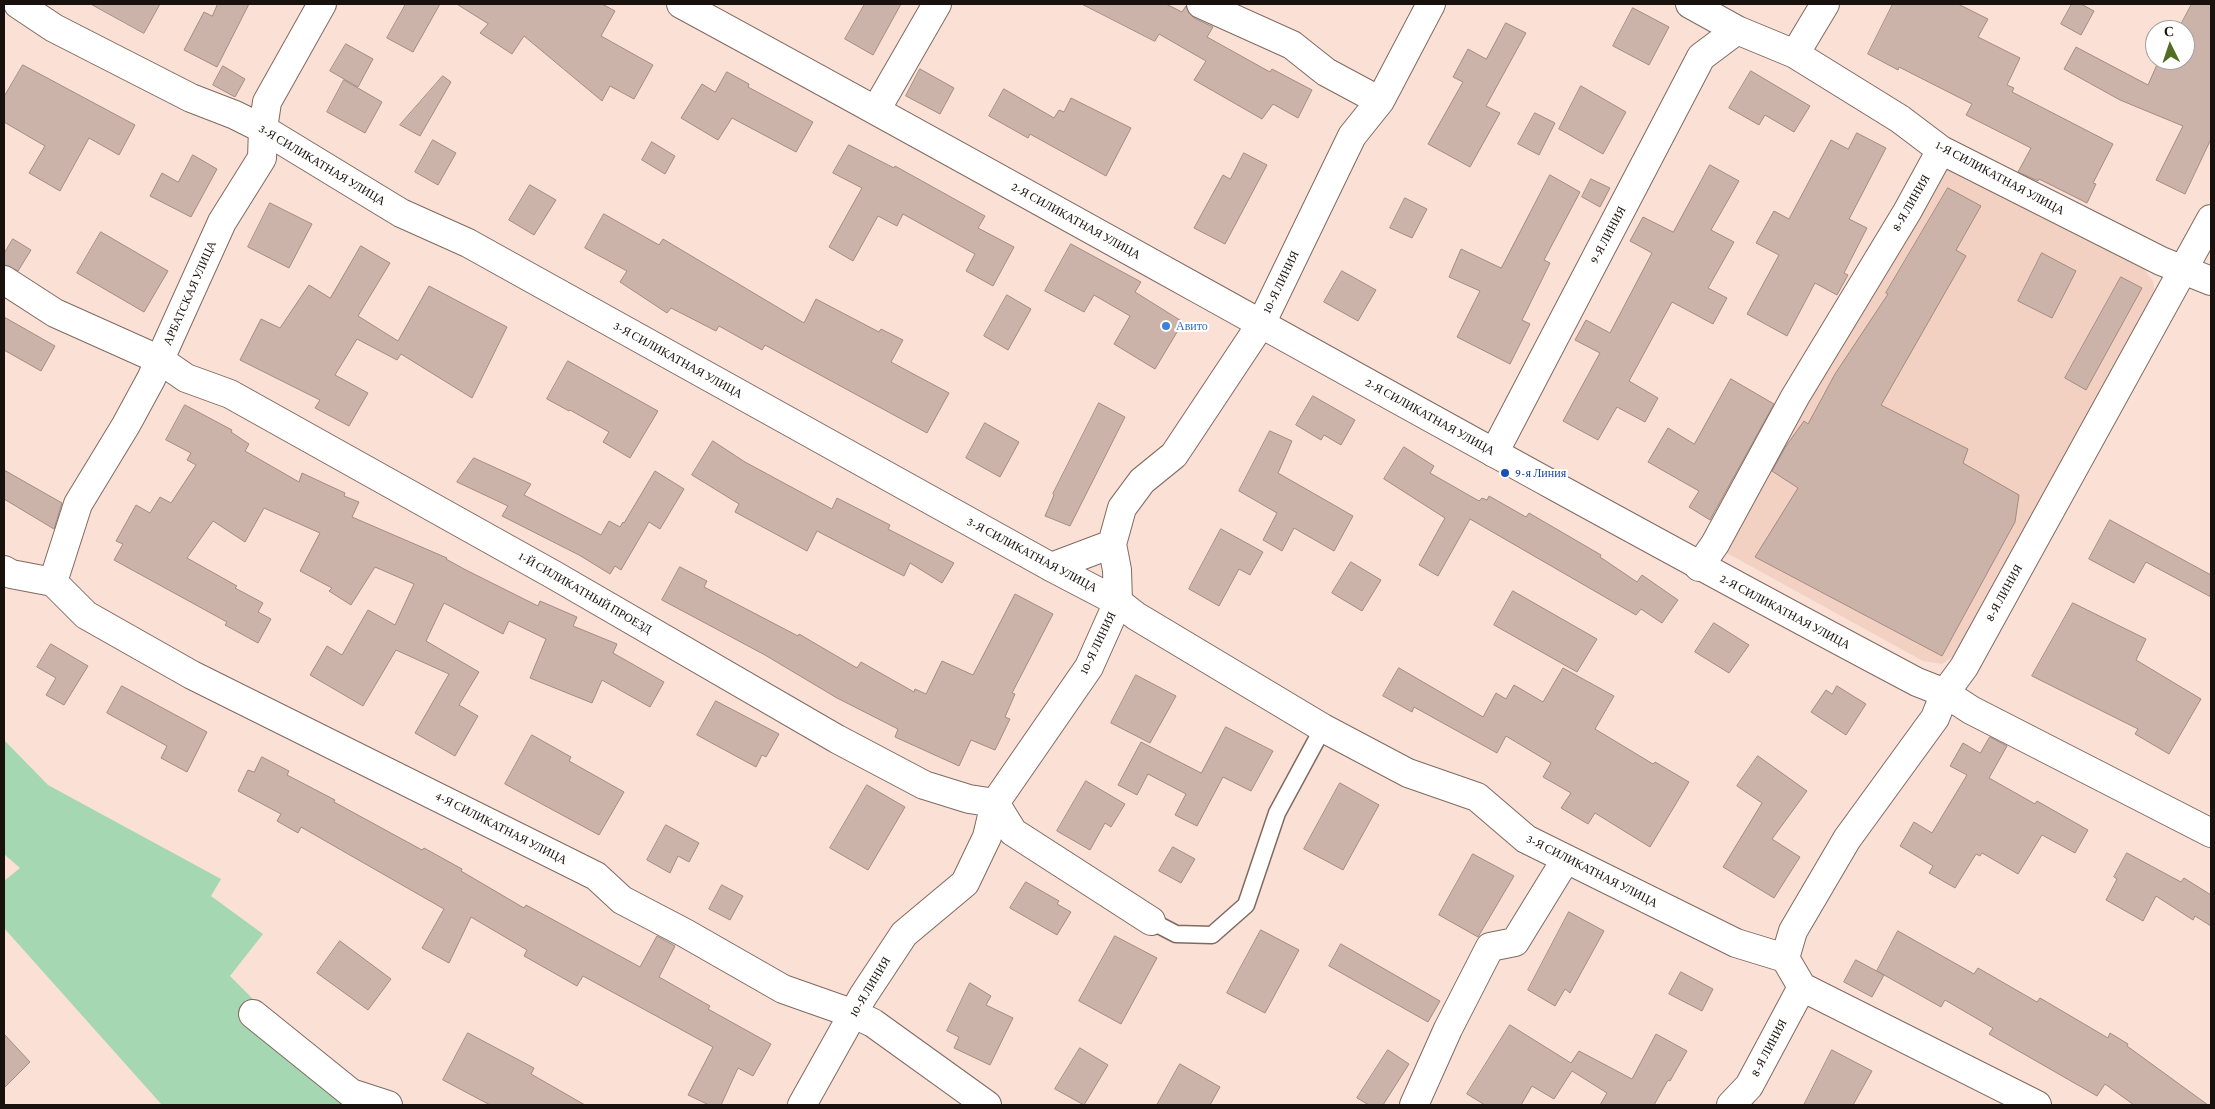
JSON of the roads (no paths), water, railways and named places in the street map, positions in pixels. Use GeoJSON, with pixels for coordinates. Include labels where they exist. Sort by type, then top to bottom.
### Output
{"type":"FeatureCollection","features":[{"type":"Feature","properties":{"kind":"street","name":"3-Я СИЛИКАТНАЯ УЛИЦА"},"geometry":{"type":"LineString","coordinates":[[18,4],[54,28],[191,98],[235,115],[263,129],[401,213],[468,243],[1051,567],[1118,602],[1136,616],[1323,728],[1408,773],[1477,797],[1526,839],[1736,943],[1785,958]]}},
{"type":"Feature","properties":{"kind":"street","name":"АРБАТСКАЯ УЛИЦА"},"geometry":{"type":"LineString","coordinates":[[53,582],[78,504],[126,426],[160,360],[222,222],[262,158],[263,129],[267,102],[322,4]]}},
{"type":"Feature","properties":{"kind":"street","name":"2-Я СИЛИКАТНАЯ УЛИЦА"},"geometry":{"type":"LineString","coordinates":[[681,4],[1699,566],[1917,682],[1945,693],[1971,710],[2206,822]]}},
{"type":"Feature","properties":{"kind":"street"},"geometry":{"type":"LineString","coordinates":[[876,110],[937,4]]}},
{"type":"Feature","properties":{"kind":"street"},"geometry":{"type":"LineString","coordinates":[[1202,4],[1292,45],[1326,72],[1380,100]]}},
{"type":"Feature","properties":{"kind":"street","name":"10-Я ЛИНИЯ"},"geometry":{"type":"LineString","coordinates":[[802,1105],[863,996],[904,934],[965,883],[987,836],[994,803],[1089,667],[1118,602],[1117,570],[1112,544],[1122,508],[1142,481],[1174,455],[1261,324],[1352,136],[1380,100],[1431,4]]}},
{"type":"Feature","properties":{"kind":"street","name":"1-Я СИЛИКАТНАЯ УЛИЦА"},"geometry":{"type":"LineString","coordinates":[[1690,4],[1737,30],[1795,54],[1900,119],[1941,150],[2161,261],[2211,281]]}},
{"type":"Feature","properties":{"kind":"street"},"geometry":{"type":"LineString","coordinates":[[1795,54],[1825,4]]}},
{"type":"Feature","properties":{"kind":"street","name":"9-Я ЛИНИЯ"},"geometry":{"type":"LineString","coordinates":[[1494,453],[1701,57],[1737,30]]}},
{"type":"Feature","properties":{"kind":"street","name":"8-Я ЛИНИЯ"},"geometry":{"type":"LineString","coordinates":[[1699,566],[1715,544],[1795,398],[1907,212],[1941,150]]}},
{"type":"Feature","properties":{"kind":"street","name":"8-Я ЛИНИЯ"},"geometry":{"type":"LineString","coordinates":[[1785,958],[1793,931],[1847,840],[1935,718],[1945,693],[1964,667],[2211,219]]}},
{"type":"Feature","properties":{"kind":"street","name":"1-Й СИЛИКАТНЫЙ ПРОЕЗД"},"geometry":{"type":"LineString","coordinates":[[4,280],[55,313],[160,360],[186,378],[230,394],[554,575],[837,739],[924,785],[969,799],[994,803]]}},
{"type":"Feature","properties":{"kind":"street"},"geometry":{"type":"LineString","coordinates":[[1051,567],[1112,544]]}},
{"type":"Feature","properties":{"kind":"street"},"geometry":{"type":"LineString","coordinates":[[4,570],[11,574],[53,582]]}},
{"type":"Feature","properties":{"kind":"street","name":"4-Я СИЛИКАТНАЯ УЛИЦА"},"geometry":{"type":"LineString","coordinates":[[53,582],[86,615],[192,675],[596,876],[622,900],[685,933],[783,989],[854,1014],[873,1023],[977,1102]]}},
{"type":"Feature","properties":{"kind":"street"},"geometry":{"type":"LineString","coordinates":[[994,803],[1013,832],[1151,921]]}},
{"type":"Feature","properties":{"kind":"street"},"geometry":{"type":"LineString","coordinates":[[1414,1105],[1448,1029],[1490,947],[1516,942],[1566,859]]}},
{"type":"Feature","properties":{"kind":"street"},"geometry":{"type":"LineString","coordinates":[[1785,958],[1802,987],[2037,1105]]}},
{"type":"Feature","properties":{"kind":"street","name":"8-Я ЛИНИЯ"},"geometry":{"type":"LineString","coordinates":[[1731,1105],[1749,1086],[1802,987]]}},
{"type":"Feature","properties":{"kind":"street"},"geometry":{"type":"LineString","coordinates":[[253,1014],[351,1092],[388,1105]]}},
{"type":"Feature","properties":{"kind":"lane"},"geometry":{"type":"LineString","coordinates":[[1151,921],[1176,934],[1212,935],[1246,905],[1277,813],[1323,728]]}},
{"type":"Feature","properties":{"kind":"place","name":"Авито"},"geometry":{"type":"Point","coordinates":[1166,326]}},
{"type":"Feature","properties":{"kind":"place","name":"9-я Линия"},"geometry":{"type":"Point","coordinates":[1505,473]}}]}
